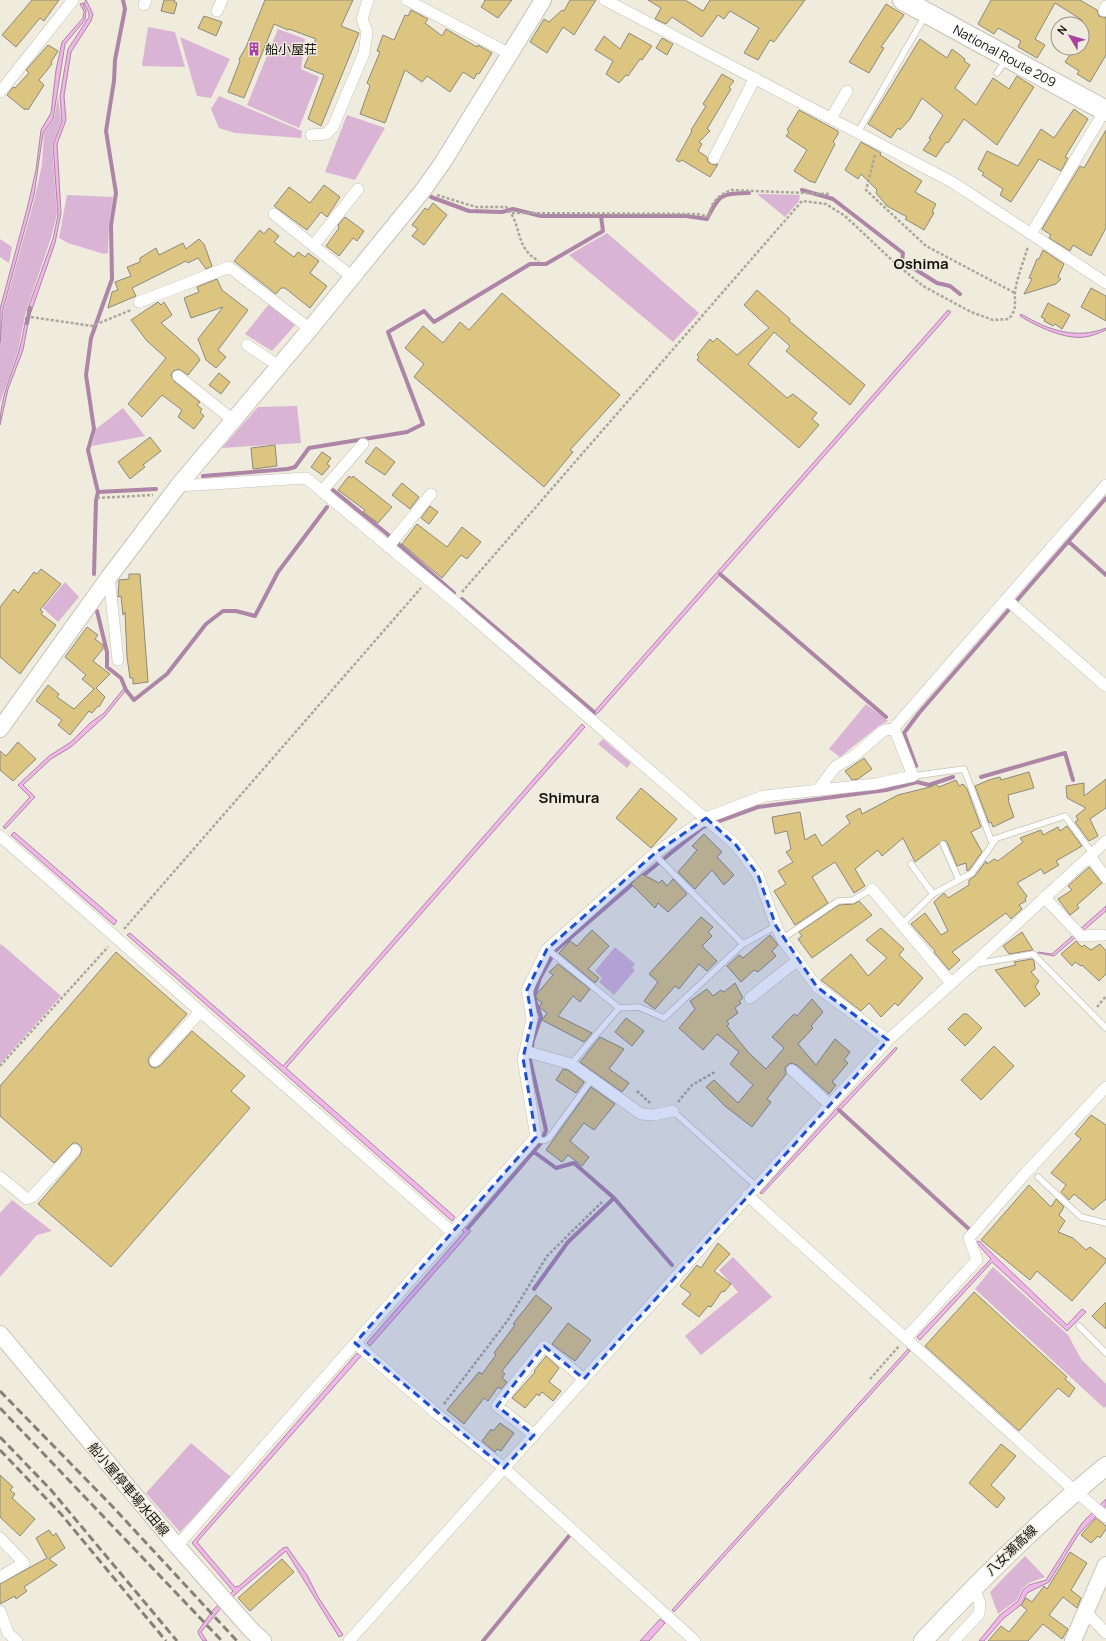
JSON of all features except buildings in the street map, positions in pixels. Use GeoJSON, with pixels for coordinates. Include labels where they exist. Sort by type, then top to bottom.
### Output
{"type":"FeatureCollection","features":[{"type":"Feature","properties":{"kind":"highway","name":"National Route 209"},"geometry":{"type":"LineString","coordinates":[[913,4],[1003,66],[1104,107]]}},
{"type":"Feature","properties":{"kind":"main road","name":"八女瀬高線"},"geometry":{"type":"LineString","coordinates":[[923,1641],[974,1586],[1017,1544],[1106,1466]]}},
{"type":"Feature","properties":{"kind":"street"},"geometry":{"type":"LineString","coordinates":[[0,92],[73,0]]}},
{"type":"Feature","properties":{"kind":"street"},"geometry":{"type":"LineString","coordinates":[[217,11],[222,0]]}},
{"type":"Feature","properties":{"kind":"street"},"geometry":{"type":"LineString","coordinates":[[310,135],[326,134],[333,127],[364,53],[367,32],[362,19],[368,0]]}},
{"type":"Feature","properties":{"kind":"street"},"geometry":{"type":"LineString","coordinates":[[407,0],[510,54]]}},
{"type":"Feature","properties":{"kind":"street"},"geometry":{"type":"LineString","coordinates":[[0,729],[109,577],[175,491],[424,189],[443,162],[543,0]]}},
{"type":"Feature","properties":{"kind":"street"},"geometry":{"type":"LineString","coordinates":[[605,0],[952,182],[1106,283]]}},
{"type":"Feature","properties":{"kind":"street"},"geometry":{"type":"LineString","coordinates":[[714,158],[755,78]]}},
{"type":"Feature","properties":{"kind":"street"},"geometry":{"type":"LineString","coordinates":[[831,118],[847,91]]}},
{"type":"Feature","properties":{"kind":"street"},"geometry":{"type":"LineString","coordinates":[[1031,234],[1104,107]]}},
{"type":"Feature","properties":{"kind":"street"},"geometry":{"type":"LineString","coordinates":[[313,246],[358,189]]}},
{"type":"Feature","properties":{"kind":"street"},"geometry":{"type":"LineString","coordinates":[[274,214],[352,277]]}},
{"type":"Feature","properties":{"kind":"street"},"geometry":{"type":"LineString","coordinates":[[137,305],[229,267],[310,329]]}},
{"type":"Feature","properties":{"kind":"street"},"geometry":{"type":"LineString","coordinates":[[248,345],[279,366]]}},
{"type":"Feature","properties":{"kind":"street"},"geometry":{"type":"LineString","coordinates":[[178,376],[233,420]]}},
{"type":"Feature","properties":{"kind":"street"},"geometry":{"type":"LineString","coordinates":[[322,491],[363,444]]}},
{"type":"Feature","properties":{"kind":"street"},"geometry":{"type":"LineString","coordinates":[[175,491],[306,478],[454,602],[736,845],[758,875],[782,939],[817,987],[888,1040]]}},
{"type":"Feature","properties":{"kind":"street"},"geometry":{"type":"LineString","coordinates":[[818,790],[835,767],[854,756],[883,731],[894,728],[1106,485]]}},
{"type":"Feature","properties":{"kind":"street"},"geometry":{"type":"LineString","coordinates":[[388,547],[431,494]]}},
{"type":"Feature","properties":{"kind":"street"},"geometry":{"type":"LineString","coordinates":[[109,577],[118,660]]}},
{"type":"Feature","properties":{"kind":"street"},"geometry":{"type":"LineString","coordinates":[[1006,599],[1106,686]]}},
{"type":"Feature","properties":{"kind":"street"},"geometry":{"type":"LineString","coordinates":[[177,1546],[536,1137],[523,1058],[532,1019],[528,990],[547,949],[654,854],[706,818],[764,796],[876,784],[913,776],[894,728]]}},
{"type":"Feature","properties":{"kind":"street"},"geometry":{"type":"LineString","coordinates":[[0,836],[452,1232]]}},
{"type":"Feature","properties":{"kind":"street"},"geometry":{"type":"LineString","coordinates":[[349,1641],[747,1195],[888,1040],[972,965],[1106,841]]}},
{"type":"Feature","properties":{"kind":"street"},"geometry":{"type":"LineString","coordinates":[[1092,855],[1106,878]]}},
{"type":"Feature","properties":{"kind":"street"},"geometry":{"type":"LineString","coordinates":[[872,889],[951,983]]}},
{"type":"Feature","properties":{"kind":"street"},"geometry":{"type":"LineString","coordinates":[[1044,897],[1081,936],[1103,934]]}},
{"type":"Feature","properties":{"kind":"street"},"geometry":{"type":"LineString","coordinates":[[750,998],[798,960]]}},
{"type":"Feature","properties":{"kind":"street"},"geometry":{"type":"LineString","coordinates":[[156,1061],[200,1012]]}},
{"type":"Feature","properties":{"kind":"street"},"geometry":{"type":"LineString","coordinates":[[524,1051],[571,1064],[641,1114],[654,1115],[673,1111]]}},
{"type":"Feature","properties":{"kind":"street"},"geometry":{"type":"LineString","coordinates":[[792,1070],[829,1104]]}},
{"type":"Feature","properties":{"kind":"street"},"geometry":{"type":"LineString","coordinates":[[906,1338],[976,1260],[969,1238],[1023,1176],[1106,1087]]}},
{"type":"Feature","properties":{"kind":"street"},"geometry":{"type":"LineString","coordinates":[[0,1177],[27,1199],[32,1197],[75,1150]]}},
{"type":"Feature","properties":{"kind":"street"},"geometry":{"type":"LineString","coordinates":[[747,1195],[1076,1491],[1106,1516]]}},
{"type":"Feature","properties":{"kind":"street","name":"船小屋停車場水田線"},"geometry":{"type":"LineString","coordinates":[[0,1334],[177,1546],[262,1641]]}},
{"type":"Feature","properties":{"kind":"street"},"geometry":{"type":"LineString","coordinates":[[355,1343],[436,1414],[504,1468],[695,1641]]}},
{"type":"Feature","properties":{"kind":"street"},"geometry":{"type":"LineString","coordinates":[[534,1435],[497,1406],[544,1346],[584,1379]]}},
{"type":"Feature","properties":{"kind":"street"},"geometry":{"type":"LineString","coordinates":[[0,1538],[24,1563],[0,1577]]}},
{"type":"Feature","properties":{"kind":"street"},"geometry":{"type":"LineString","coordinates":[[1074,1641],[1106,1565]]}},
{"type":"Feature","properties":{"kind":"street"},"geometry":{"type":"LineString","coordinates":[[954,1641],[979,1614],[980,1604],[974,1586]]}},
{"type":"Feature","properties":{"kind":"street"},"geometry":{"type":"LineString","coordinates":[[0,1611],[8,1634],[17,1641]]}},
{"type":"Feature","properties":{"kind":"street"},"geometry":{"type":"LineString","coordinates":[[1086,1612],[1106,1633]]}},
{"type":"Feature","properties":{"kind":"lane"},"geometry":{"type":"LineString","coordinates":[[858,132],[913,4]]}},
{"type":"Feature","properties":{"kind":"lane"},"geometry":{"type":"LineString","coordinates":[[913,776],[964,769],[991,840],[1066,816],[1092,855]]}},
{"type":"Feature","properties":{"kind":"lane"},"geometry":{"type":"LineString","coordinates":[[902,924],[933,894],[972,873],[996,839]]}},
{"type":"Feature","properties":{"kind":"lane"},"geometry":{"type":"LineString","coordinates":[[942,844],[959,880]]}},
{"type":"Feature","properties":{"kind":"lane"},"geometry":{"type":"LineString","coordinates":[[654,854],[743,944]]}},
{"type":"Feature","properties":{"kind":"lane"},"geometry":{"type":"LineString","coordinates":[[911,864],[933,894]]}},
{"type":"Feature","properties":{"kind":"lane"},"geometry":{"type":"LineString","coordinates":[[782,939],[838,901],[853,900],[872,889]]}},
{"type":"Feature","properties":{"kind":"lane"},"geometry":{"type":"LineString","coordinates":[[547,949],[619,1008],[639,1007],[664,1018],[743,944],[776,926]]}},
{"type":"Feature","properties":{"kind":"lane"},"geometry":{"type":"LineString","coordinates":[[972,965],[1032,954],[1106,1028]]}},
{"type":"Feature","properties":{"kind":"lane"},"geometry":{"type":"LineString","coordinates":[[571,1064],[619,1008]]}},
{"type":"Feature","properties":{"kind":"lane"},"geometry":{"type":"LineString","coordinates":[[536,1137],[545,1141],[549,1138],[592,1079]]}},
{"type":"Feature","properties":{"kind":"lane"},"geometry":{"type":"LineString","coordinates":[[673,1111],[756,1186]]}},
{"type":"Feature","properties":{"kind":"lane"},"geometry":{"type":"LineString","coordinates":[[1038,1177],[1081,1217],[1104,1221]]}},
{"type":"Feature","properties":{"kind":"lane"},"geometry":{"type":"LineString","coordinates":[[1079,1326],[1106,1353]]}},
{"type":"Feature","properties":{"kind":"path"},"geometry":{"type":"LineString","coordinates":[[879,143],[872,160],[866,190],[926,246],[1015,293]]}},
{"type":"Feature","properties":{"kind":"path"},"geometry":{"type":"LineString","coordinates":[[424,189],[434,194],[476,207],[506,207],[512,213],[523,246],[530,256],[539,261]]}},
{"type":"Feature","properties":{"kind":"path"},"geometry":{"type":"LineString","coordinates":[[512,213],[697,214],[710,217],[709,210],[714,202],[720,195],[731,190],[829,194]]}},
{"type":"Feature","properties":{"kind":"path"},"geometry":{"type":"LineString","coordinates":[[454,602],[802,201],[826,204],[845,216],[895,263],[923,286],[971,312],[993,320],[1009,319],[1014,312],[1017,304],[1015,293],[1031,234]]}},
{"type":"Feature","properties":{"kind":"path"},"geometry":{"type":"LineString","coordinates":[[31,317],[92,326],[137,305]]}},
{"type":"Feature","properties":{"kind":"path"},"geometry":{"type":"LineString","coordinates":[[97,498],[158,495],[175,491]]}},
{"type":"Feature","properties":{"kind":"path"},"geometry":{"type":"LineString","coordinates":[[0,1066],[116,938],[428,580]]}},
{"type":"Feature","properties":{"kind":"path"},"geometry":{"type":"LineString","coordinates":[[673,1111],[675,1105],[692,1085],[715,1072]]}},
{"type":"Feature","properties":{"kind":"path"},"geometry":{"type":"LineString","coordinates":[[436,1414],[508,1320],[547,1256],[602,1202]]}},
{"type":"Feature","properties":{"kind":"path"},"geometry":{"type":"LineString","coordinates":[[870,1378],[906,1338]]}},
{"type":"Feature","properties":{"kind":"highlighted area"},"geometry":{"type":"Polygon","coordinates":[[[706,818],[736,845],[758,875],[776,926],[817,987],[888,1040],[584,1379],[544,1346],[497,1406],[534,1435],[504,1468],[355,1343],[536,1137],[523,1058],[532,1019],[527,990],[547,949],[654,854],[706,818]]]}},
{"type":"Feature","properties":{"kind":"shaded area"},"geometry":{"type":"Polygon","coordinates":[[[86,0],[93,14],[91,21],[71,52],[64,96],[66,120],[57,144],[61,213],[55,243],[31,312],[27,311],[53,239],[58,215],[53,145],[62,121],[60,96],[68,49],[89,17],[89,13],[84,3],[86,0]]]}},
{"type":"Feature","properties":{"kind":"shaded area"},"geometry":{"type":"Polygon","coordinates":[[[83,3],[86,12],[85,20],[65,44],[53,119],[43,133],[34,195],[3,309],[0,343],[0,309],[28,205],[36,170],[41,130],[51,113],[56,70],[62,42],[83,18],[84,11],[80,4],[83,3]]]}},
{"type":"Feature","properties":{"kind":"shaded area"},"geometry":{"type":"Polygon","coordinates":[[[148,27],[175,32],[185,67],[142,66],[148,27]]]}},
{"type":"Feature","properties":{"kind":"shaded area"},"geometry":{"type":"Polygon","coordinates":[[[278,29],[305,39],[301,69],[319,77],[299,128],[247,105],[278,29]]]}},
{"type":"Feature","properties":{"kind":"shaded area"},"geometry":{"type":"Polygon","coordinates":[[[180,37],[230,59],[211,98],[197,96],[180,37]]]}},
{"type":"Feature","properties":{"kind":"shaded area"},"geometry":{"type":"Polygon","coordinates":[[[58,96],[61,121],[52,145],[57,214],[51,238],[26,311],[18,351],[0,403],[0,347],[4,309],[35,197],[42,164],[44,133],[54,119],[58,96]]]}},
{"type":"Feature","properties":{"kind":"shaded area"},"geometry":{"type":"Polygon","coordinates":[[[219,96],[302,131],[301,138],[235,133],[219,128],[211,109],[219,96]]]}},
{"type":"Feature","properties":{"kind":"shaded area"},"geometry":{"type":"Polygon","coordinates":[[[347,115],[385,128],[355,180],[325,172],[347,115]]]}},
{"type":"Feature","properties":{"kind":"shaded area"},"geometry":{"type":"Polygon","coordinates":[[[757,194],[800,195],[799,201],[785,217],[757,194]]]}},
{"type":"Feature","properties":{"kind":"shaded area"},"geometry":{"type":"Polygon","coordinates":[[[67,195],[113,197],[109,223],[108,253],[104,254],[68,243],[59,238],[67,195]]]}},
{"type":"Feature","properties":{"kind":"shaded area"},"geometry":{"type":"Polygon","coordinates":[[[607,233],[699,313],[673,342],[569,255],[607,233]]]}},
{"type":"Feature","properties":{"kind":"shaded area"},"geometry":{"type":"Polygon","coordinates":[[[0,239],[12,247],[9,263],[0,257],[0,239]]]}},
{"type":"Feature","properties":{"kind":"shaded area"},"geometry":{"type":"Polygon","coordinates":[[[269,304],[296,324],[272,351],[245,334],[269,304]]]}},
{"type":"Feature","properties":{"kind":"shaded area"},"geometry":{"type":"Polygon","coordinates":[[[948,310],[951,312],[595,715],[593,713],[948,310]]]}},
{"type":"Feature","properties":{"kind":"shaded area"},"geometry":{"type":"Polygon","coordinates":[[[1021,314],[1041,325],[1062,332],[1095,332],[1106,328],[1106,330],[1085,337],[1069,336],[1042,328],[1020,316],[1021,314]]]}},
{"type":"Feature","properties":{"kind":"shaded area"},"geometry":{"type":"Polygon","coordinates":[[[26,317],[29,318],[23,350],[8,389],[0,425],[0,415],[4,396],[19,351],[26,317]]]}},
{"type":"Feature","properties":{"kind":"shaded area"},"geometry":{"type":"Polygon","coordinates":[[[297,406],[301,443],[222,448],[258,407],[297,406]]]}},
{"type":"Feature","properties":{"kind":"shaded area"},"geometry":{"type":"Polygon","coordinates":[[[123,408],[145,436],[92,446],[96,429],[123,408]]]}},
{"type":"Feature","properties":{"kind":"shaded area"},"geometry":{"type":"Polygon","coordinates":[[[65,582],[79,597],[58,622],[43,608],[65,582]]]}},
{"type":"Feature","properties":{"kind":"shaded area"},"geometry":{"type":"Polygon","coordinates":[[[125,687],[126,690],[105,716],[71,747],[51,759],[23,785],[35,797],[5,829],[3,827],[30,797],[18,785],[49,756],[71,742],[90,723],[104,713],[125,687]]]}},
{"type":"Feature","properties":{"kind":"shaded area"},"geometry":{"type":"Polygon","coordinates":[[[866,704],[888,721],[880,725],[840,757],[829,749],[866,704]]]}},
{"type":"Feature","properties":{"kind":"shaded area"},"geometry":{"type":"Polygon","coordinates":[[[582,724],[585,727],[286,1068],[455,1217],[452,1221],[127,935],[130,933],[283,1066],[582,724]]]}},
{"type":"Feature","properties":{"kind":"shaded area"},"geometry":{"type":"Polygon","coordinates":[[[603,739],[631,763],[627,768],[598,744],[603,739]]]}},
{"type":"Feature","properties":{"kind":"shaded area"},"geometry":{"type":"Polygon","coordinates":[[[14,832],[117,921],[114,925],[11,835],[14,832]]]}},
{"type":"Feature","properties":{"kind":"shaded area"},"geometry":{"type":"Polygon","coordinates":[[[1106,906],[1106,911],[1054,956],[1038,953],[1052,954],[1106,906]]]}},
{"type":"Feature","properties":{"kind":"shaded area"},"geometry":{"type":"Polygon","coordinates":[[[1,944],[61,996],[0,1064],[0,946],[1,944]]]}},
{"type":"Feature","properties":{"kind":"shaded area"},"geometry":{"type":"Polygon","coordinates":[[[615,947],[635,964],[632,968],[635,970],[614,995],[599,982],[602,978],[595,971],[615,947]]]}},
{"type":"Feature","properties":{"kind":"shaded area"},"geometry":{"type":"Polygon","coordinates":[[[896,1047],[897,1049],[762,1194],[760,1193],[837,1108],[896,1047]]]}},
{"type":"Feature","properties":{"kind":"shaded area"},"geometry":{"type":"Polygon","coordinates":[[[12,1200],[52,1231],[37,1235],[0,1277],[0,1213],[12,1200]]]}},
{"type":"Feature","properties":{"kind":"shaded area"},"geometry":{"type":"Polygon","coordinates":[[[465,1226],[471,1231],[370,1346],[367,1343],[464,1232],[462,1230],[465,1226]]]}},
{"type":"Feature","properties":{"kind":"shaded area"},"geometry":{"type":"Polygon","coordinates":[[[979,1241],[1067,1325],[1082,1309],[1086,1312],[1067,1331],[992,1262],[920,1340],[917,1337],[991,1259],[976,1242],[979,1241]]]}},
{"type":"Feature","properties":{"kind":"shaded area"},"geometry":{"type":"Polygon","coordinates":[[[733,1257],[772,1297],[701,1355],[685,1336],[738,1292],[719,1270],[733,1257]]]}},
{"type":"Feature","properties":{"kind":"shaded area"},"geometry":{"type":"Polygon","coordinates":[[[993,1267],[1068,1335],[1081,1359],[1106,1384],[1106,1406],[1104,1408],[975,1289],[993,1267]]]}},
{"type":"Feature","properties":{"kind":"shaded area"},"geometry":{"type":"Polygon","coordinates":[[[908,1349],[910,1351],[674,1612],[672,1610],[908,1349]]]}},
{"type":"Feature","properties":{"kind":"shaded area"},"geometry":{"type":"Polygon","coordinates":[[[357,1353],[361,1356],[197,1542],[235,1587],[239,1586],[283,1548],[287,1547],[307,1575],[318,1597],[343,1635],[339,1637],[286,1551],[221,1608],[201,1632],[207,1641],[203,1641],[198,1631],[213,1610],[233,1591],[192,1543],[357,1353]]]}},
{"type":"Feature","properties":{"kind":"shaded area"},"geometry":{"type":"Polygon","coordinates":[[[191,1443],[231,1477],[180,1532],[146,1493],[191,1443]]]}},
{"type":"Feature","properties":{"kind":"shaded area"},"geometry":{"type":"Polygon","coordinates":[[[1106,1499],[1106,1506],[1078,1535],[1049,1582],[1027,1593],[1022,1604],[1003,1619],[984,1641],[979,1641],[1000,1615],[1018,1601],[1023,1590],[1029,1585],[1046,1580],[1082,1523],[1106,1499]]]}},
{"type":"Feature","properties":{"kind":"shaded area"},"geometry":{"type":"Polygon","coordinates":[[[1025,1556],[1045,1577],[1029,1583],[1022,1589],[1017,1600],[998,1614],[990,1592],[1025,1556]]]}},
{"type":"Feature","properties":{"kind":"shaded area"},"geometry":{"type":"Polygon","coordinates":[[[660,1619],[665,1623],[649,1641],[640,1641],[660,1619]]]}},
{"type":"Feature","properties":{"kind":"waterway"},"geometry":{"type":"LineString","coordinates":[[94,574],[96,501],[98,492],[88,450],[94,429],[86,375],[91,338],[112,279],[111,225],[116,193],[106,131],[114,81],[115,60],[125,9],[123,0]]}},
{"type":"Feature","properties":{"kind":"waterway"},"geometry":{"type":"LineString","coordinates":[[802,190],[833,199],[903,253],[902,261],[937,283],[950,286],[960,294]]}},
{"type":"Feature","properties":{"kind":"waterway"},"geometry":{"type":"LineString","coordinates":[[431,197],[469,211],[502,212],[513,209],[541,216],[686,216],[707,219],[715,204],[722,197],[732,194],[749,193]]}},
{"type":"Feature","properties":{"kind":"waterway"},"geometry":{"type":"LineString","coordinates":[[203,476],[288,469],[295,467],[309,448],[407,432],[423,424],[388,332],[424,311],[434,322],[530,264],[546,264],[603,231],[601,216]]}},
{"type":"Feature","properties":{"kind":"waterway"},"geometry":{"type":"LineString","coordinates":[[27,323],[30,308]]}},
{"type":"Feature","properties":{"kind":"waterway"},"geometry":{"type":"LineString","coordinates":[[98,492],[156,489]]}},
{"type":"Feature","properties":{"kind":"waterway"},"geometry":{"type":"LineString","coordinates":[[333,490],[386,533],[454,593]]}},
{"type":"Feature","properties":{"kind":"waterway"},"geometry":{"type":"LineString","coordinates":[[916,766],[904,733],[919,713],[1106,498]]}},
{"type":"Feature","properties":{"kind":"waterway"},"geometry":{"type":"LineString","coordinates":[[97,611],[107,652],[107,667],[121,678],[126,690],[134,700],[167,674],[206,624],[223,611],[236,611],[255,616],[278,572],[327,507]]}},
{"type":"Feature","properties":{"kind":"waterway"},"geometry":{"type":"LineString","coordinates":[[1069,542],[1106,575]]}},
{"type":"Feature","properties":{"kind":"waterway"},"geometry":{"type":"LineString","coordinates":[[720,574],[886,717]]}},
{"type":"Feature","properties":{"kind":"waterway"},"geometry":{"type":"LineString","coordinates":[[462,599],[594,712]]}},
{"type":"Feature","properties":{"kind":"waterway"},"geometry":{"type":"LineString","coordinates":[[981,777],[1065,753],[1073,780]]}},
{"type":"Feature","properties":{"kind":"waterway"},"geometry":{"type":"LineString","coordinates":[[640,878],[703,827],[758,807],[886,790],[917,782],[929,785],[953,777]]}},
{"type":"Feature","properties":{"kind":"waterway"},"geometry":{"type":"LineString","coordinates":[[468,1228],[541,1143],[546,1130],[530,1060],[533,1040],[541,1017],[534,997],[540,978],[555,951],[635,882]]}},
{"type":"Feature","properties":{"kind":"waterway"},"geometry":{"type":"LineString","coordinates":[[839,1110],[970,1230]]}},
{"type":"Feature","properties":{"kind":"waterway"},"geometry":{"type":"LineString","coordinates":[[534,1152],[556,1168],[574,1163],[614,1198],[672,1265]]}},
{"type":"Feature","properties":{"kind":"waterway"},"geometry":{"type":"LineString","coordinates":[[534,1289],[568,1242],[614,1198]]}},
{"type":"Feature","properties":{"kind":"waterway"},"geometry":{"type":"LineString","coordinates":[[483,1641],[569,1536]]}},
{"type":"Feature","properties":{"kind":"railway"},"geometry":{"type":"LineString","coordinates":[[0,1391],[112,1506],[237,1641]]}},
{"type":"Feature","properties":{"kind":"railway"},"geometry":{"type":"LineString","coordinates":[[0,1408],[222,1641]]}},
{"type":"Feature","properties":{"kind":"railway"},"geometry":{"type":"LineString","coordinates":[[0,1437],[51,1490],[177,1641]]}},
{"type":"Feature","properties":{"kind":"railway"},"geometry":{"type":"LineString","coordinates":[[0,1450],[61,1514],[166,1641]]}},
{"type":"Feature","properties":{"kind":"place","name":"船小屋荘"},"geometry":{"type":"Point","coordinates":[254,49]}},
{"type":"Feature","properties":{"kind":"district","name":"Oshima"},"geometry":{"type":"Point","coordinates":[921,264]}},
{"type":"Feature","properties":{"kind":"district","name":"Shimura"},"geometry":{"type":"Point","coordinates":[569,798]}}]}
